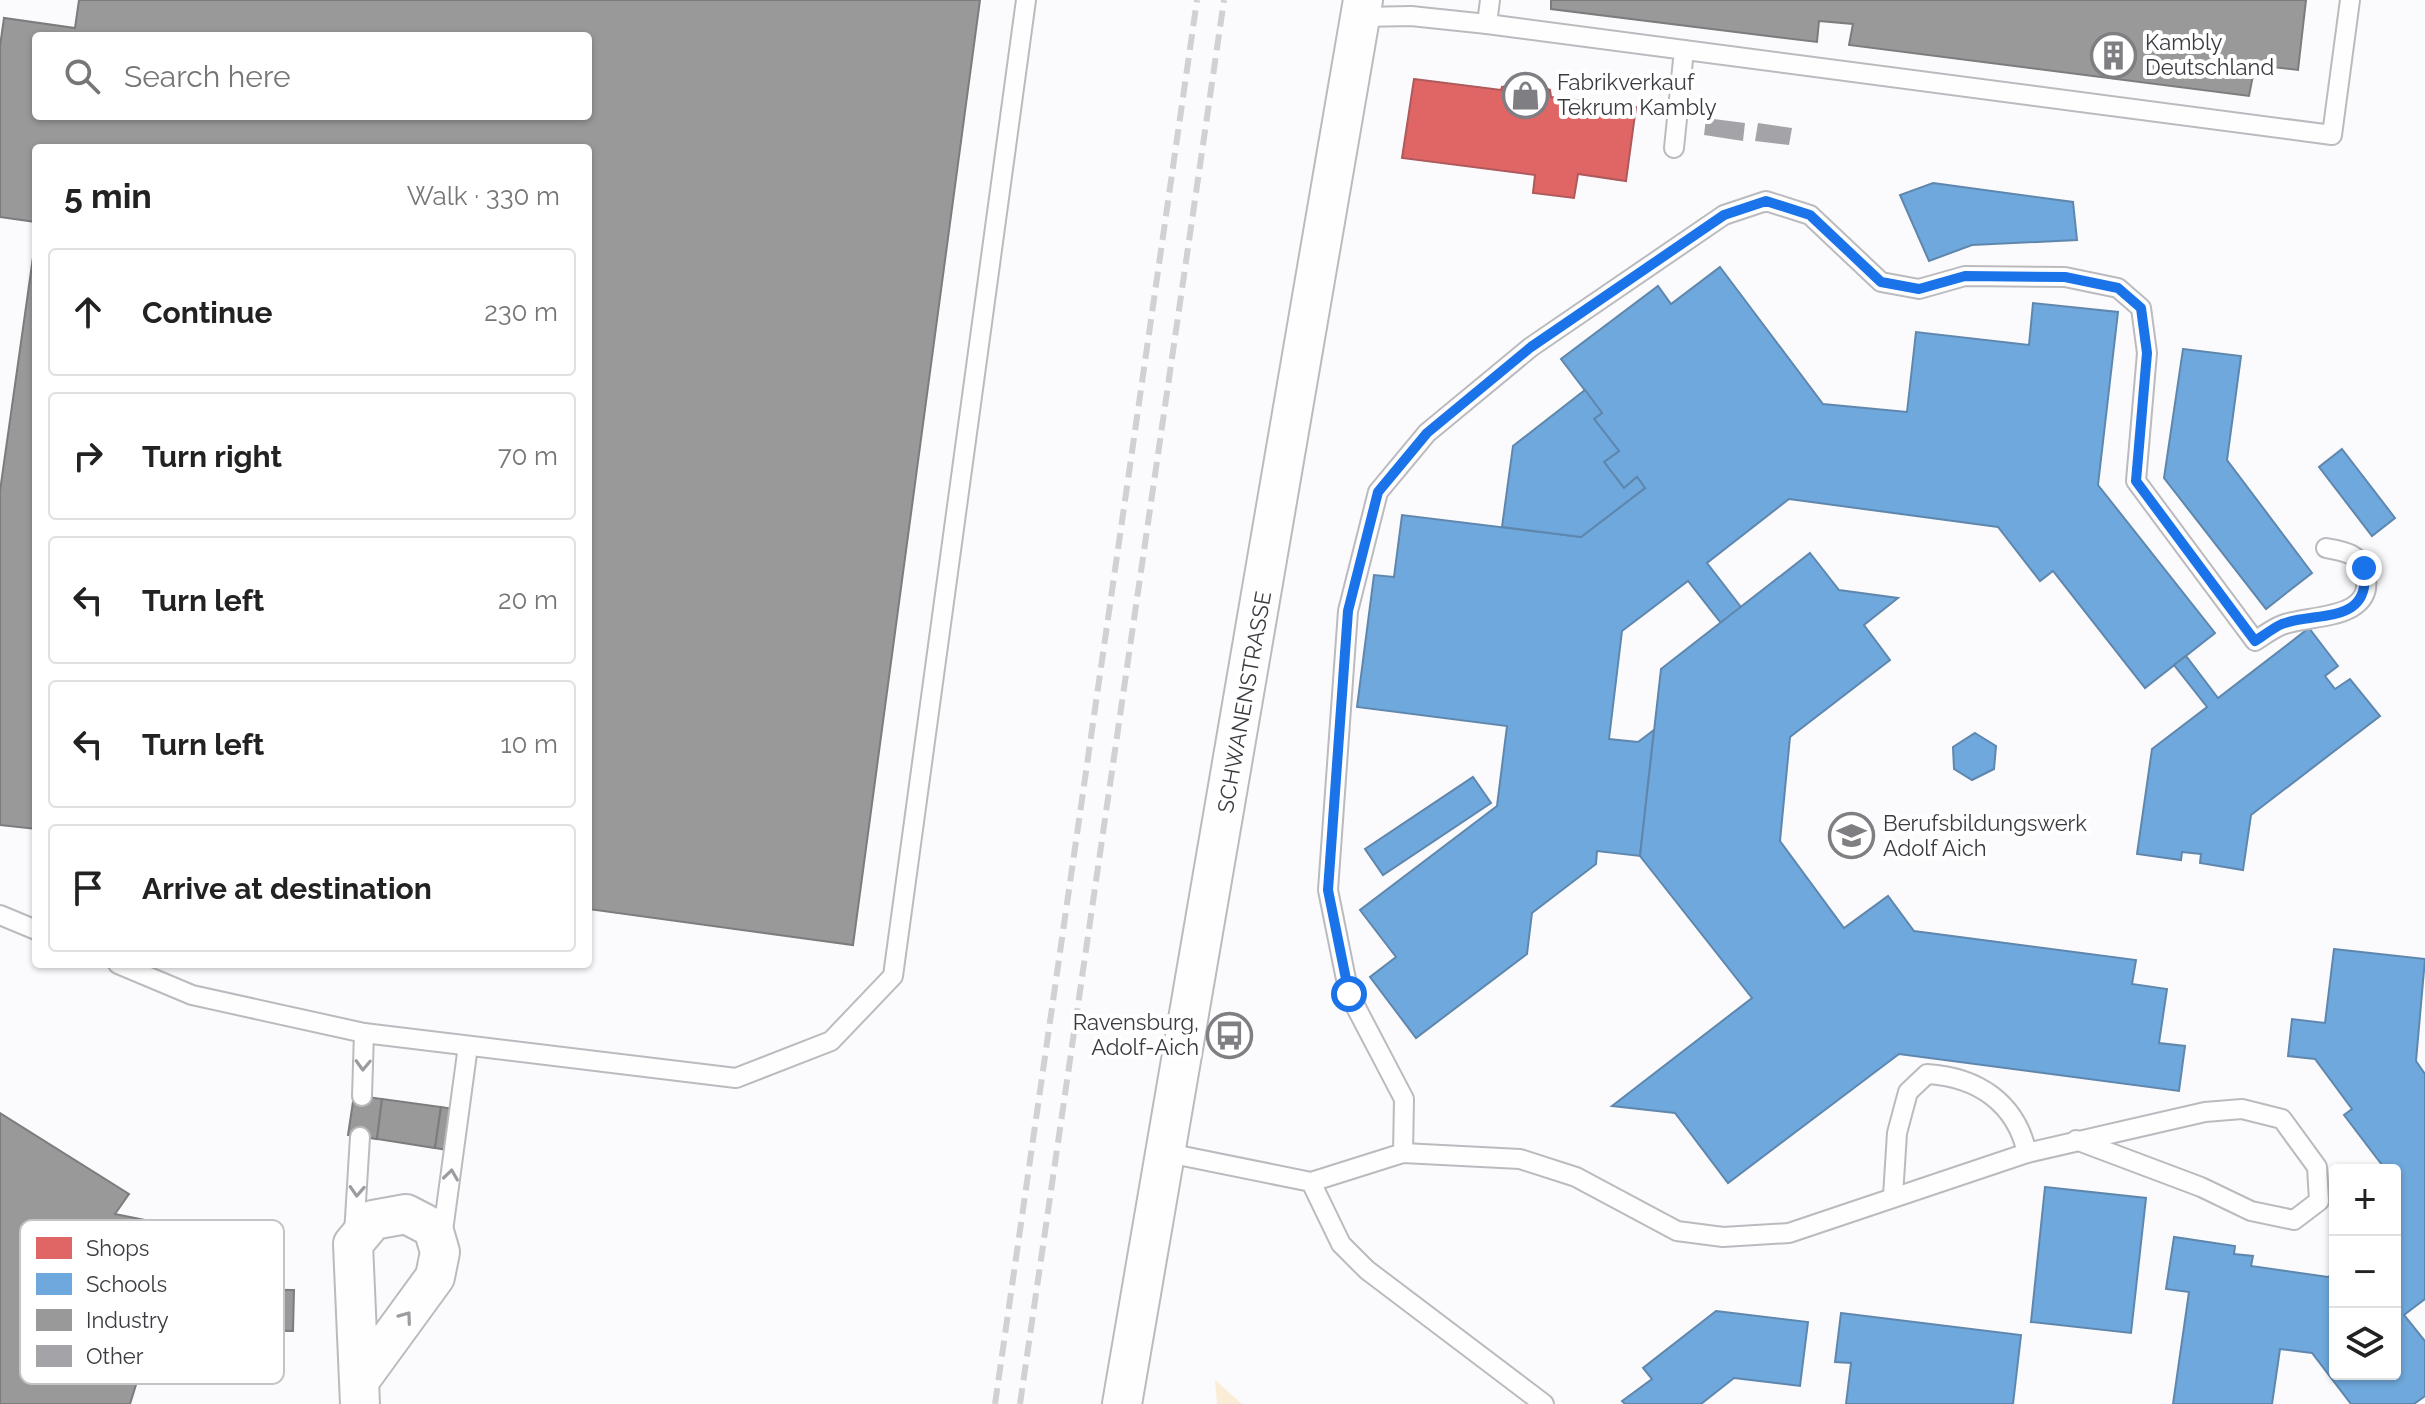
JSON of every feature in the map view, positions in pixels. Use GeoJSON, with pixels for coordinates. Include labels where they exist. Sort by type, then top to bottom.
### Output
{"type":"FeatureCollection","features":[{"type":"Feature","properties":{"kind":"street","name":"SCHWANENSTRASSE"},"geometry":{"type":"LineString","coordinates":[[1122,1404],[1168,1153],[1362,8]]}},
{"type":"Feature","properties":{"kind":"street"},"geometry":{"type":"LineString","coordinates":[[406,1214],[433,1228],[440,1252],[435,1277],[360,1392],[353,1244],[373,1220],[406,1214]]}},
{"type":"Feature","properties":{"kind":"lane"},"geometry":{"type":"LineString","coordinates":[[128,968],[192,995],[364,1033],[736,1078],[831,1041],[893,976],[1026,0]]}},
{"type":"Feature","properties":{"kind":"lane"},"geometry":{"type":"LineString","coordinates":[[1487,24],[1490,0]]}},
{"type":"Feature","properties":{"kind":"lane"},"geometry":{"type":"LineString","coordinates":[[1362,8],[2332,135],[2350,0]]}},
{"type":"Feature","properties":{"kind":"lane"},"geometry":{"type":"LineString","coordinates":[[1674,148],[1684,50]]}},
{"type":"Feature","properties":{"kind":"lane"},"geometry":{"type":"LineString","coordinates":[[1403,1153],[1404,1099],[1349,994],[1328,890],[1348,611],[1378,492],[1427,433],[1531,347],[1724,215],[1766,201],[1810,215],[1881,282],[1919,289],[1965,276],[2065,277],[2118,288],[2141,308],[2147,353],[2136,481],[2255,641],[2283,624],[2339,615],[2357,602],[2366,584],[2364,568],[2349,552],[2326,548]]}},
{"type":"Feature","properties":{"kind":"lane"},"geometry":{"type":"LineString","coordinates":[[0,915],[32,928]]}},
{"type":"Feature","properties":{"kind":"lane"},"geometry":{"type":"LineString","coordinates":[[362,1096],[364,1033]]}},
{"type":"Feature","properties":{"kind":"lane"},"geometry":{"type":"LineString","coordinates":[[440,1252],[468,1046]]}},
{"type":"Feature","properties":{"kind":"lane"},"geometry":{"type":"LineString","coordinates":[[1893,1196],[1897,1133],[1908,1092],[1927,1074],[1957,1076],[2000,1101],[2021,1127],[2027,1153]]}},
{"type":"Feature","properties":{"kind":"lane"},"geometry":{"type":"LineString","coordinates":[[1168,1153],[1311,1182],[1403,1153],[1520,1159],[1576,1177],[1677,1231],[1723,1237],[1789,1233],[2027,1153],[2076,1140],[2205,1112],[2242,1109],[2282,1119],[2317,1167],[2319,1201],[2294,1220],[2251,1211],[2190,1182],[2076,1140]]}},
{"type":"Feature","properties":{"kind":"lane"},"geometry":{"type":"LineString","coordinates":[[353,1244],[360,1137]]}},
{"type":"Feature","properties":{"kind":"lane"},"geometry":{"type":"LineString","coordinates":[[1311,1182],[1341,1244],[1367,1270],[1544,1404]]}},
{"type":"Feature","properties":{"kind":"shaded area"},"geometry":{"type":"Polygon","coordinates":[[[1215,1380],[1242,1404],[1217,1404],[1215,1380]]]}},
{"type":"Feature","properties":{"kind":"building: Shops"},"geometry":{"type":"Polygon","coordinates":[[[1414,79],[1501,90],[1502,87],[1532,82],[1550,90],[1551,97],[1636,107],[1626,181],[1578,174],[1574,198],[1533,193],[1535,175],[1402,158],[1414,79]]]}},
{"type":"Feature","properties":{"kind":"building: Schools"},"geometry":{"type":"Polygon","coordinates":[[[1933,183],[2073,202],[2077,240],[1972,245],[1929,261],[1900,195],[1933,183]]]}},
{"type":"Feature","properties":{"kind":"building: Schools"},"geometry":{"type":"Polygon","coordinates":[[[1720,267],[1823,404],[1907,412],[1916,332],[2029,345],[2033,303],[2118,312],[2098,485],[2215,633],[2145,688],[2053,571],[2040,581],[1998,527],[1789,499],[1707,563],[1741,607],[1721,623],[1688,581],[1622,631],[1609,739],[1638,742],[1654,730],[1640,856],[1597,851],[1596,864],[1532,913],[1527,954],[1416,1038],[1370,977],[1396,957],[1360,910],[1497,806],[1507,726],[1357,707],[1374,575],[1394,577],[1402,515],[1581,537],[1645,488],[1637,477],[1624,488],[1604,462],[1619,451],[1594,419],[1602,413],[1561,359],[1658,286],[1671,304],[1720,267]]]}},
{"type":"Feature","properties":{"kind":"building: Schools"},"geometry":{"type":"Polygon","coordinates":[[[2183,349],[2241,356],[2227,460],[2312,573],[2266,609],[2164,478],[2183,349]]]}},
{"type":"Feature","properties":{"kind":"building: Schools"},"geometry":{"type":"Polygon","coordinates":[[[1585,390],[1602,413],[1594,419],[1619,451],[1604,462],[1624,488],[1637,477],[1645,488],[1581,537],[1502,527],[1513,446],[1585,390]]]}},
{"type":"Feature","properties":{"kind":"building: Schools"},"geometry":{"type":"Polygon","coordinates":[[[2342,449],[2395,518],[2372,536],[2319,467],[2342,449]]]}},
{"type":"Feature","properties":{"kind":"building: Schools"},"geometry":{"type":"Polygon","coordinates":[[[1810,553],[1839,590],[1898,598],[1864,625],[1890,660],[1790,737],[1780,841],[1844,928],[1888,896],[1914,931],[2136,960],[2132,984],[2167,989],[2159,1043],[2185,1046],[2179,1091],[1899,1054],[1728,1183],[1675,1113],[1612,1106],[1752,998],[1640,856],[1661,669],[1810,553]]]}},
{"type":"Feature","properties":{"kind":"building: Schools"},"geometry":{"type":"Polygon","coordinates":[[[2309,628],[2338,666],[2325,676],[2335,689],[2350,679],[2380,716],[2251,815],[2243,870],[2200,863],[2201,854],[2182,852],[2181,860],[2137,854],[2152,749],[2207,707],[2174,665],[2186,656],[2218,698],[2309,628]]]}},
{"type":"Feature","properties":{"kind":"building: Schools"},"geometry":{"type":"Polygon","coordinates":[[[1975,733],[1996,746],[1994,769],[1972,780],[1954,769],[1953,747],[1975,733]]]}},
{"type":"Feature","properties":{"kind":"building: Schools"},"geometry":{"type":"Polygon","coordinates":[[[1473,777],[1491,803],[1383,875],[1365,849],[1473,777]]]}},
{"type":"Feature","properties":{"kind":"building: Schools"},"geometry":{"type":"Polygon","coordinates":[[[2334,949],[2425,959],[2416,1061],[2425,1074],[2425,1299],[2404,1315],[2425,1341],[2425,1396],[2414,1404],[2351,1404],[2333,1380],[2401,1380],[2401,1164],[2381,1164],[2344,1115],[2352,1109],[2315,1059],[2288,1056],[2292,1019],[2325,1023],[2334,949]]]}},
{"type":"Feature","properties":{"kind":"building: Schools"},"geometry":{"type":"Polygon","coordinates":[[[2045,1187],[2146,1198],[2131,1333],[2031,1322],[2045,1187]]]}},
{"type":"Feature","properties":{"kind":"building: Schools"},"geometry":{"type":"Polygon","coordinates":[[[2174,1237],[2235,1246],[2234,1254],[2253,1256],[2251,1266],[2328,1277],[2329,1375],[2312,1353],[2280,1349],[2272,1404],[2173,1404],[2189,1292],[2166,1289],[2174,1237]]]}},
{"type":"Feature","properties":{"kind":"building: Schools"},"geometry":{"type":"Polygon","coordinates":[[[1716,1311],[1808,1322],[1800,1386],[1734,1378],[1701,1404],[1625,1404],[1622,1401],[1652,1379],[1643,1368],[1716,1311]]]}},
{"type":"Feature","properties":{"kind":"building: Schools"},"geometry":{"type":"Polygon","coordinates":[[[1841,1313],[2021,1335],[2013,1404],[1846,1404],[1851,1363],[1835,1362],[1841,1313]]]}},
{"type":"Feature","properties":{"kind":"building: Industry"},"geometry":{"type":"Polygon","coordinates":[[[79,0],[980,0],[853,945],[592,910],[592,144],[32,144],[32,221],[0,217],[0,46],[4,18],[75,28],[79,0]]]}},
{"type":"Feature","properties":{"kind":"building: Industry","name":"Kambly Deutschland"},"geometry":{"type":"Polygon","coordinates":[[[1551,0],[2306,0],[2298,70],[2255,65],[2249,96],[1849,45],[1853,24],[1819,21],[1817,42],[1551,9],[1551,0]]]}},
{"type":"Feature","properties":{"kind":"building: Industry"},"geometry":{"type":"Polygon","coordinates":[[[32,264],[32,829],[0,825],[0,491],[32,264]]]}},
{"type":"Feature","properties":{"kind":"building: Industry"},"geometry":{"type":"Polygon","coordinates":[[[354,1095],[382,1099],[377,1139],[348,1135],[354,1095]]]}},
{"type":"Feature","properties":{"kind":"building: Industry"},"geometry":{"type":"Polygon","coordinates":[[[382,1099],[441,1107],[435,1148],[377,1139],[382,1099]]]}},
{"type":"Feature","properties":{"kind":"building: Industry"},"geometry":{"type":"Polygon","coordinates":[[[441,1107],[453,1109],[447,1150],[435,1148],[441,1107]]]}},
{"type":"Feature","properties":{"kind":"building: Industry"},"geometry":{"type":"Polygon","coordinates":[[[0,1113],[129,1194],[115,1214],[145,1220],[20,1220],[20,1384],[136,1384],[130,1404],[0,1404],[0,1113]]]}},
{"type":"Feature","properties":{"kind":"building: Industry"},"geometry":{"type":"Polygon","coordinates":[[[284,1290],[294,1290],[293,1331],[284,1331],[284,1290]]]}},
{"type":"Feature","properties":{"kind":"building: Other"},"geometry":{"type":"Polygon","coordinates":[[[1706,118],[1745,123],[1743,141],[1704,135],[1706,118]]]}},
{"type":"Feature","properties":{"kind":"building: Other"},"geometry":{"type":"Polygon","coordinates":[[[1758,123],[1792,128],[1789,145],[1755,141],[1758,123]]]}},
{"type":"Feature","properties":{"kind":"railway"},"geometry":{"type":"LineString","coordinates":[[995,1404],[1197,0]]}},
{"type":"Feature","properties":{"kind":"railway"},"geometry":{"type":"LineString","coordinates":[[1020,1404],[1224,0]]}},
{"type":"Feature","properties":{"kind":"place","name":"Kambly Deutschland"},"geometry":{"type":"Point","coordinates":[2114,55]}},
{"type":"Feature","properties":{"kind":"place","name":"Fabrikverkauf Tekrum Kambly"},"geometry":{"type":"Point","coordinates":[1526,95]}},
{"type":"Feature","properties":{"kind":"place","name":"Berufsbildungswerk Adolf Aich"},"geometry":{"type":"Point","coordinates":[1852,836]}},
{"type":"Feature","properties":{"kind":"place","name":"Ravensburg, Adolf-Aich"},"geometry":{"type":"Point","coordinates":[1230,1035]}},
{"type":"Feature","properties":{"kind":"route"},"geometry":{"type":"LineString","coordinates":[[1349,994],[1328,890],[1340,757],[1348,611],[1378,492],[1427,433],[1531,347],[1724,215],[1766,201],[1810,215],[1881,282],[1919,289],[1965,276],[2065,277],[2118,288],[2141,308],[2147,353],[2136,481],[2255,641],[2283,624],[2339,615],[2357,602],[2366,584],[2364,568]]}}]}
